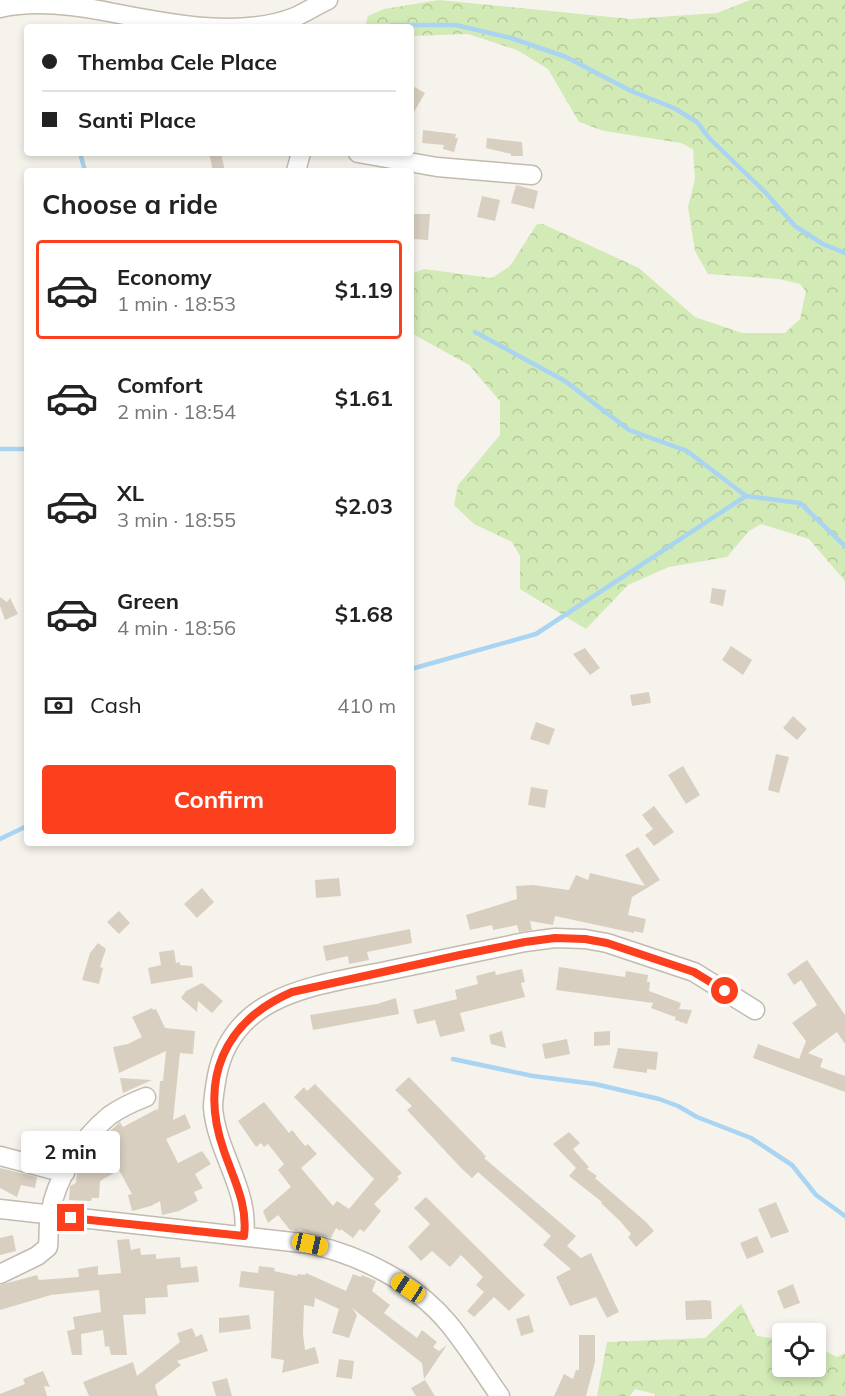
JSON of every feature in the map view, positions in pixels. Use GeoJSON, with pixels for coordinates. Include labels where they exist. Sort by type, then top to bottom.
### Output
{"type":"FeatureCollection","features":[{"type":"Feature","properties":{"kind":"street"},"geometry":{"type":"LineString","coordinates":[[265,24],[293,17],[328,0]]}},
{"type":"Feature","properties":{"kind":"street"},"geometry":{"type":"LineString","coordinates":[[0,8],[17,3],[34,2],[77,6],[176,24]]}},
{"type":"Feature","properties":{"kind":"street"},"geometry":{"type":"LineString","coordinates":[[375,156],[431,166],[532,175]]}},
{"type":"Feature","properties":{"kind":"street"},"geometry":{"type":"LineString","coordinates":[[244,1236],[245,1224],[241,1197],[218,1133],[213,1107],[219,1065],[224,1050],[231,1040],[258,1010],[292,992],[525,942],[565,938],[607,943],[694,972],[755,1010]]}},
{"type":"Feature","properties":{"kind":"street"},"geometry":{"type":"LineString","coordinates":[[0,1274],[44,1252],[48,1247],[49,1216],[54,1197],[64,1173],[83,1144],[109,1116],[146,1097]]}},
{"type":"Feature","properties":{"kind":"street"},"geometry":{"type":"LineString","coordinates":[[0,1156],[64,1173]]}},
{"type":"Feature","properties":{"kind":"street"},"geometry":{"type":"LineString","coordinates":[[0,1209],[310,1244],[366,1261],[420,1296],[448,1323],[500,1396]]}},
{"type":"Feature","properties":{"kind":"green space"},"geometry":{"type":"Polygon","coordinates":[[[439,0],[630,19],[717,13],[750,0],[845,0],[845,581],[809,539],[761,524],[749,531],[727,557],[669,567],[628,585],[586,629],[520,589],[520,556],[512,542],[474,524],[454,505],[458,485],[500,435],[500,401],[469,365],[414,335],[414,273],[424,269],[492,278],[510,266],[537,224],[543,224],[639,268],[695,317],[742,333],[785,333],[800,319],[806,291],[800,284],[779,279],[708,274],[695,251],[688,207],[695,179],[693,149],[681,143],[604,131],[579,122],[548,69],[517,50],[468,34],[414,36],[414,24],[366,24],[368,16],[384,9],[439,0]]]}},
{"type":"Feature","properties":{"kind":"green space"},"geometry":{"type":"Polygon","coordinates":[[[741,1304],[757,1336],[772,1338],[772,1377],[826,1377],[826,1351],[837,1357],[845,1353],[845,1396],[655,1396],[655,1394],[635,1389],[630,1396],[597,1396],[607,1342],[705,1338],[741,1304]]]}},
{"type":"Feature","properties":{"kind":"building"},"geometry":{"type":"Polygon","coordinates":[[[414,87],[425,93],[414,112],[414,87]]]}},
{"type":"Feature","properties":{"kind":"building"},"geometry":{"type":"Polygon","coordinates":[[[423,130],[456,134],[455,138],[458,138],[454,152],[443,149],[444,145],[422,143],[423,130]]]}},
{"type":"Feature","properties":{"kind":"building"},"geometry":{"type":"Polygon","coordinates":[[[487,138],[522,142],[523,156],[511,156],[511,154],[486,148],[487,138]]]}},
{"type":"Feature","properties":{"kind":"building"},"geometry":{"type":"Polygon","coordinates":[[[210,156],[222,156],[224,168],[212,168],[210,156]]]}},
{"type":"Feature","properties":{"kind":"building"},"geometry":{"type":"Polygon","coordinates":[[[516,185],[538,191],[534,209],[511,203],[516,185]]]}},
{"type":"Feature","properties":{"kind":"building"},"geometry":{"type":"Polygon","coordinates":[[[482,196],[500,200],[495,221],[477,217],[482,196]]]}},
{"type":"Feature","properties":{"kind":"building"},"geometry":{"type":"Polygon","coordinates":[[[414,214],[430,214],[428,240],[414,239],[414,214]]]}},
{"type":"Feature","properties":{"kind":"building"},"geometry":{"type":"Polygon","coordinates":[[[712,588],[726,590],[723,606],[710,603],[712,588]]]}},
{"type":"Feature","properties":{"kind":"building"},"geometry":{"type":"Polygon","coordinates":[[[0,597],[7,602],[10,598],[18,614],[5,620],[0,606],[0,597]]]}},
{"type":"Feature","properties":{"kind":"building"},"geometry":{"type":"Polygon","coordinates":[[[731,646],[752,660],[743,675],[722,660],[731,646]]]}},
{"type":"Feature","properties":{"kind":"building"},"geometry":{"type":"Polygon","coordinates":[[[585,648],[600,668],[590,675],[573,654],[585,648]]]}},
{"type":"Feature","properties":{"kind":"building"},"geometry":{"type":"Polygon","coordinates":[[[649,692],[651,703],[632,706],[630,695],[649,692]]]}},
{"type":"Feature","properties":{"kind":"building"},"geometry":{"type":"Polygon","coordinates":[[[793,716],[807,729],[797,740],[783,728],[793,716]]]}},
{"type":"Feature","properties":{"kind":"building"},"geometry":{"type":"Polygon","coordinates":[[[536,722],[555,729],[549,745],[530,739],[536,722]]]}},
{"type":"Feature","properties":{"kind":"building"},"geometry":{"type":"Polygon","coordinates":[[[776,754],[789,757],[779,793],[768,790],[776,754]]]}},
{"type":"Feature","properties":{"kind":"building"},"geometry":{"type":"Polygon","coordinates":[[[683,766],[700,795],[686,804],[668,775],[683,766]]]}},
{"type":"Feature","properties":{"kind":"building"},"geometry":{"type":"Polygon","coordinates":[[[531,787],[548,790],[545,808],[528,805],[531,787]]]}},
{"type":"Feature","properties":{"kind":"building"},"geometry":{"type":"Polygon","coordinates":[[[654,806],[674,832],[654,846],[645,835],[653,829],[642,815],[654,806]]]}},
{"type":"Feature","properties":{"kind":"building"},"geometry":{"type":"Polygon","coordinates":[[[638,847],[660,880],[632,897],[628,915],[646,919],[643,933],[555,916],[553,925],[530,921],[532,930],[519,932],[517,925],[493,930],[492,925],[470,930],[466,915],[517,899],[516,886],[533,885],[569,890],[576,875],[588,880],[590,873],[645,886],[625,855],[638,847]]]}},
{"type":"Feature","properties":{"kind":"building"},"geometry":{"type":"Polygon","coordinates":[[[339,878],[341,896],[316,898],[315,880],[339,878]]]}},
{"type":"Feature","properties":{"kind":"building"},"geometry":{"type":"Polygon","coordinates":[[[202,888],[214,902],[197,918],[184,904],[202,888]]]}},
{"type":"Feature","properties":{"kind":"building"},"geometry":{"type":"Polygon","coordinates":[[[119,911],[130,923],[119,934],[107,922],[119,911]]]}},
{"type":"Feature","properties":{"kind":"building"},"geometry":{"type":"Polygon","coordinates":[[[410,929],[412,943],[367,952],[369,960],[349,964],[348,956],[326,961],[323,946],[410,929]]]}},
{"type":"Feature","properties":{"kind":"building"},"geometry":{"type":"Polygon","coordinates":[[[98,943],[106,949],[100,967],[103,968],[99,984],[82,980],[90,953],[98,943]]]}},
{"type":"Feature","properties":{"kind":"building"},"geometry":{"type":"Polygon","coordinates":[[[174,950],[176,963],[192,966],[193,977],[151,984],[148,968],[161,965],[159,952],[174,950]]]}},
{"type":"Feature","properties":{"kind":"building"},"geometry":{"type":"Polygon","coordinates":[[[807,960],[845,1015],[845,1044],[837,1032],[808,1053],[823,1059],[820,1067],[845,1076],[845,1092],[753,1058],[758,1044],[799,1059],[806,1041],[792,1023],[817,1005],[801,980],[794,985],[787,974],[807,960]]]}},
{"type":"Feature","properties":{"kind":"building"},"geometry":{"type":"Polygon","coordinates":[[[559,967],[625,977],[626,971],[648,975],[649,991],[681,1003],[679,1009],[692,1010],[687,1024],[675,1020],[676,1015],[675,1017],[651,1008],[653,1003],[556,990],[559,967]]]}},
{"type":"Feature","properties":{"kind":"building"},"geometry":{"type":"Polygon","coordinates":[[[522,969],[525,982],[521,983],[525,997],[460,1013],[465,1031],[440,1037],[435,1020],[417,1024],[413,1010],[457,999],[455,990],[478,984],[476,976],[495,971],[496,975],[522,969]]]}},
{"type":"Feature","properties":{"kind":"building"},"geometry":{"type":"Polygon","coordinates":[[[202,983],[223,1001],[212,1013],[198,1001],[197,1012],[181,998],[186,991],[202,983]]]}},
{"type":"Feature","properties":{"kind":"building"},"geometry":{"type":"Polygon","coordinates":[[[396,998],[399,1014],[313,1030],[310,1015],[377,1004],[396,998]]]}},
{"type":"Feature","properties":{"kind":"building"},"geometry":{"type":"Polygon","coordinates":[[[152,1008],[156,1009],[165,1028],[195,1031],[193,1054],[180,1053],[173,1120],[185,1114],[191,1128],[166,1139],[178,1163],[202,1151],[211,1164],[195,1174],[203,1188],[194,1192],[198,1201],[179,1211],[162,1215],[160,1201],[132,1211],[128,1195],[132,1194],[119,1170],[100,1181],[99,1198],[92,1198],[91,1201],[69,1200],[70,1186],[76,1183],[77,1172],[86,1158],[116,1160],[104,1138],[110,1135],[109,1132],[120,1122],[123,1127],[157,1109],[158,1111],[160,1081],[163,1081],[166,1051],[119,1073],[113,1047],[128,1044],[142,1037],[132,1017],[152,1008]]]}},
{"type":"Feature","properties":{"kind":"building"},"geometry":{"type":"Polygon","coordinates":[[[502,1031],[506,1048],[491,1044],[489,1035],[502,1031]]]}},
{"type":"Feature","properties":{"kind":"building"},"geometry":{"type":"Polygon","coordinates":[[[610,1031],[610,1045],[594,1046],[594,1032],[610,1031]]]}},
{"type":"Feature","properties":{"kind":"building"},"geometry":{"type":"Polygon","coordinates":[[[567,1039],[570,1054],[545,1059],[542,1044],[567,1039]]]}},
{"type":"Feature","properties":{"kind":"building"},"geometry":{"type":"Polygon","coordinates":[[[618,1048],[658,1052],[656,1070],[647,1069],[647,1073],[613,1068],[618,1048]]]}},
{"type":"Feature","properties":{"kind":"building"},"geometry":{"type":"Polygon","coordinates":[[[409,1077],[482,1152],[486,1157],[484,1158],[576,1236],[567,1246],[581,1258],[591,1253],[619,1312],[607,1318],[596,1297],[570,1306],[556,1277],[571,1269],[543,1245],[551,1236],[478,1172],[472,1178],[407,1110],[412,1106],[395,1090],[409,1077]]]}},
{"type":"Feature","properties":{"kind":"building"},"geometry":{"type":"Polygon","coordinates":[[[120,1078],[152,1080],[123,1093],[120,1078]]]}},
{"type":"Feature","properties":{"kind":"building"},"geometry":{"type":"Polygon","coordinates":[[[315,1084],[402,1173],[374,1204],[381,1211],[364,1232],[360,1229],[353,1238],[336,1228],[331,1238],[300,1229],[290,1230],[278,1215],[268,1223],[263,1211],[291,1187],[278,1170],[284,1164],[268,1144],[264,1147],[261,1143],[256,1147],[238,1121],[264,1102],[289,1133],[292,1130],[305,1146],[308,1144],[317,1154],[301,1168],[333,1206],[337,1201],[349,1209],[374,1179],[294,1097],[304,1087],[307,1091],[315,1084]]]}},
{"type":"Feature","properties":{"kind":"building"},"geometry":{"type":"Polygon","coordinates":[[[569,1132],[580,1143],[573,1149],[589,1167],[587,1169],[654,1231],[636,1247],[628,1237],[631,1234],[620,1221],[602,1202],[569,1176],[576,1168],[553,1144],[569,1132]]]}},
{"type":"Feature","properties":{"kind":"building"},"geometry":{"type":"Polygon","coordinates":[[[0,1168],[37,1177],[35,1188],[21,1185],[17,1197],[0,1188],[0,1168]]]}},
{"type":"Feature","properties":{"kind":"building"},"geometry":{"type":"Polygon","coordinates":[[[426,1197],[525,1295],[509,1311],[494,1297],[474,1317],[467,1311],[484,1292],[476,1285],[483,1277],[461,1255],[450,1267],[432,1251],[421,1261],[408,1247],[430,1224],[414,1208],[426,1197]]]}},
{"type":"Feature","properties":{"kind":"building"},"geometry":{"type":"Polygon","coordinates":[[[776,1202],[789,1232],[771,1238],[758,1209],[776,1202]]]}},
{"type":"Feature","properties":{"kind":"building"},"geometry":{"type":"Polygon","coordinates":[[[13,1235],[16,1251],[0,1255],[0,1238],[13,1235]]]}},
{"type":"Feature","properties":{"kind":"building"},"geometry":{"type":"Polygon","coordinates":[[[757,1236],[764,1252],[747,1259],[740,1243],[757,1236]]]}},
{"type":"Feature","properties":{"kind":"building"},"geometry":{"type":"Polygon","coordinates":[[[129,1239],[131,1250],[140,1248],[141,1255],[156,1254],[156,1259],[180,1257],[181,1268],[197,1266],[199,1282],[167,1285],[168,1297],[145,1298],[146,1314],[123,1315],[127,1355],[111,1355],[109,1346],[105,1347],[103,1330],[81,1334],[82,1355],[72,1355],[67,1331],[75,1329],[73,1317],[101,1312],[99,1290],[51,1295],[0,1310],[0,1285],[37,1275],[39,1280],[79,1277],[78,1269],[98,1266],[98,1275],[121,1273],[117,1240],[129,1239]]]}},
{"type":"Feature","properties":{"kind":"building"},"geometry":{"type":"Polygon","coordinates":[[[259,1266],[275,1268],[274,1271],[297,1276],[306,1273],[346,1291],[353,1274],[361,1277],[362,1275],[376,1281],[372,1291],[390,1305],[384,1313],[417,1338],[422,1330],[437,1342],[433,1347],[439,1351],[447,1345],[424,1379],[422,1363],[352,1308],[357,1315],[349,1338],[332,1333],[339,1309],[315,1298],[314,1307],[304,1305],[303,1334],[305,1350],[315,1347],[319,1363],[282,1373],[284,1360],[271,1358],[274,1291],[239,1287],[241,1271],[258,1273],[259,1266]]]}},
{"type":"Feature","properties":{"kind":"building"},"geometry":{"type":"Polygon","coordinates":[[[793,1284],[800,1303],[784,1309],[777,1291],[793,1284]]]}},
{"type":"Feature","properties":{"kind":"building"},"geometry":{"type":"Polygon","coordinates":[[[685,1301],[711,1301],[712,1319],[686,1320],[685,1301]]]}},
{"type":"Feature","properties":{"kind":"building"},"geometry":{"type":"Polygon","coordinates":[[[249,1315],[251,1329],[219,1333],[219,1318],[249,1315]]]}},
{"type":"Feature","properties":{"kind":"building"},"geometry":{"type":"Polygon","coordinates":[[[529,1315],[534,1332],[521,1336],[516,1319],[529,1315]]]}},
{"type":"Feature","properties":{"kind":"building"},"geometry":{"type":"Polygon","coordinates":[[[192,1328],[196,1337],[202,1334],[208,1351],[177,1361],[181,1365],[155,1385],[158,1396],[89,1396],[83,1382],[133,1362],[137,1376],[180,1342],[177,1333],[192,1328]]]}},
{"type":"Feature","properties":{"kind":"building"},"geometry":{"type":"Polygon","coordinates":[[[579,1335],[595,1335],[595,1362],[586,1396],[554,1396],[564,1374],[573,1379],[576,1370],[579,1370],[579,1335]]]}},
{"type":"Feature","properties":{"kind":"building"},"geometry":{"type":"Polygon","coordinates":[[[339,1359],[354,1361],[352,1379],[336,1377],[339,1359]]]}},
{"type":"Feature","properties":{"kind":"building"},"geometry":{"type":"Polygon","coordinates":[[[43,1371],[50,1387],[44,1386],[47,1396],[0,1396],[0,1394],[25,1384],[23,1379],[43,1371]]]}},
{"type":"Feature","properties":{"kind":"building"},"geometry":{"type":"Polygon","coordinates":[[[227,1378],[232,1396],[216,1396],[212,1382],[227,1378]]]}},
{"type":"Feature","properties":{"kind":"building"},"geometry":{"type":"Polygon","coordinates":[[[425,1380],[435,1396],[416,1396],[411,1388],[425,1380]]]}},
{"type":"Feature","properties":{"kind":"waterway"},"geometry":{"type":"LineString","coordinates":[[414,25],[456,25],[511,38],[566,57],[631,91],[674,108],[697,122],[710,139],[765,192],[795,226],[823,244],[845,253]]}},
{"type":"Feature","properties":{"kind":"waterway"},"geometry":{"type":"LineString","coordinates":[[81,156],[84,168]]}},
{"type":"Feature","properties":{"kind":"waterway"},"geometry":{"type":"LineString","coordinates":[[475,332],[565,381],[629,430],[687,451],[746,496]]}},
{"type":"Feature","properties":{"kind":"waterway"},"geometry":{"type":"LineString","coordinates":[[0,449],[24,449]]}},
{"type":"Feature","properties":{"kind":"waterway"},"geometry":{"type":"LineString","coordinates":[[414,668],[536,634],[746,496],[800,503],[845,546]]}},
{"type":"Feature","properties":{"kind":"waterway"},"geometry":{"type":"LineString","coordinates":[[0,839],[24,827]]}},
{"type":"Feature","properties":{"kind":"waterway"},"geometry":{"type":"LineString","coordinates":[[453,1059],[533,1076],[595,1084],[659,1099],[678,1106],[697,1117],[751,1138],[792,1165],[816,1195],[845,1216]]}},
{"type":"Feature","properties":{"kind":"route"},"geometry":{"type":"LineString","coordinates":[[71,1218],[244,1236],[245,1224],[241,1197],[223,1150],[213,1107],[219,1065],[224,1050],[231,1040],[258,1010],[292,992],[460,955],[555,938],[585,939],[607,943],[694,972],[725,991]]}}]}
